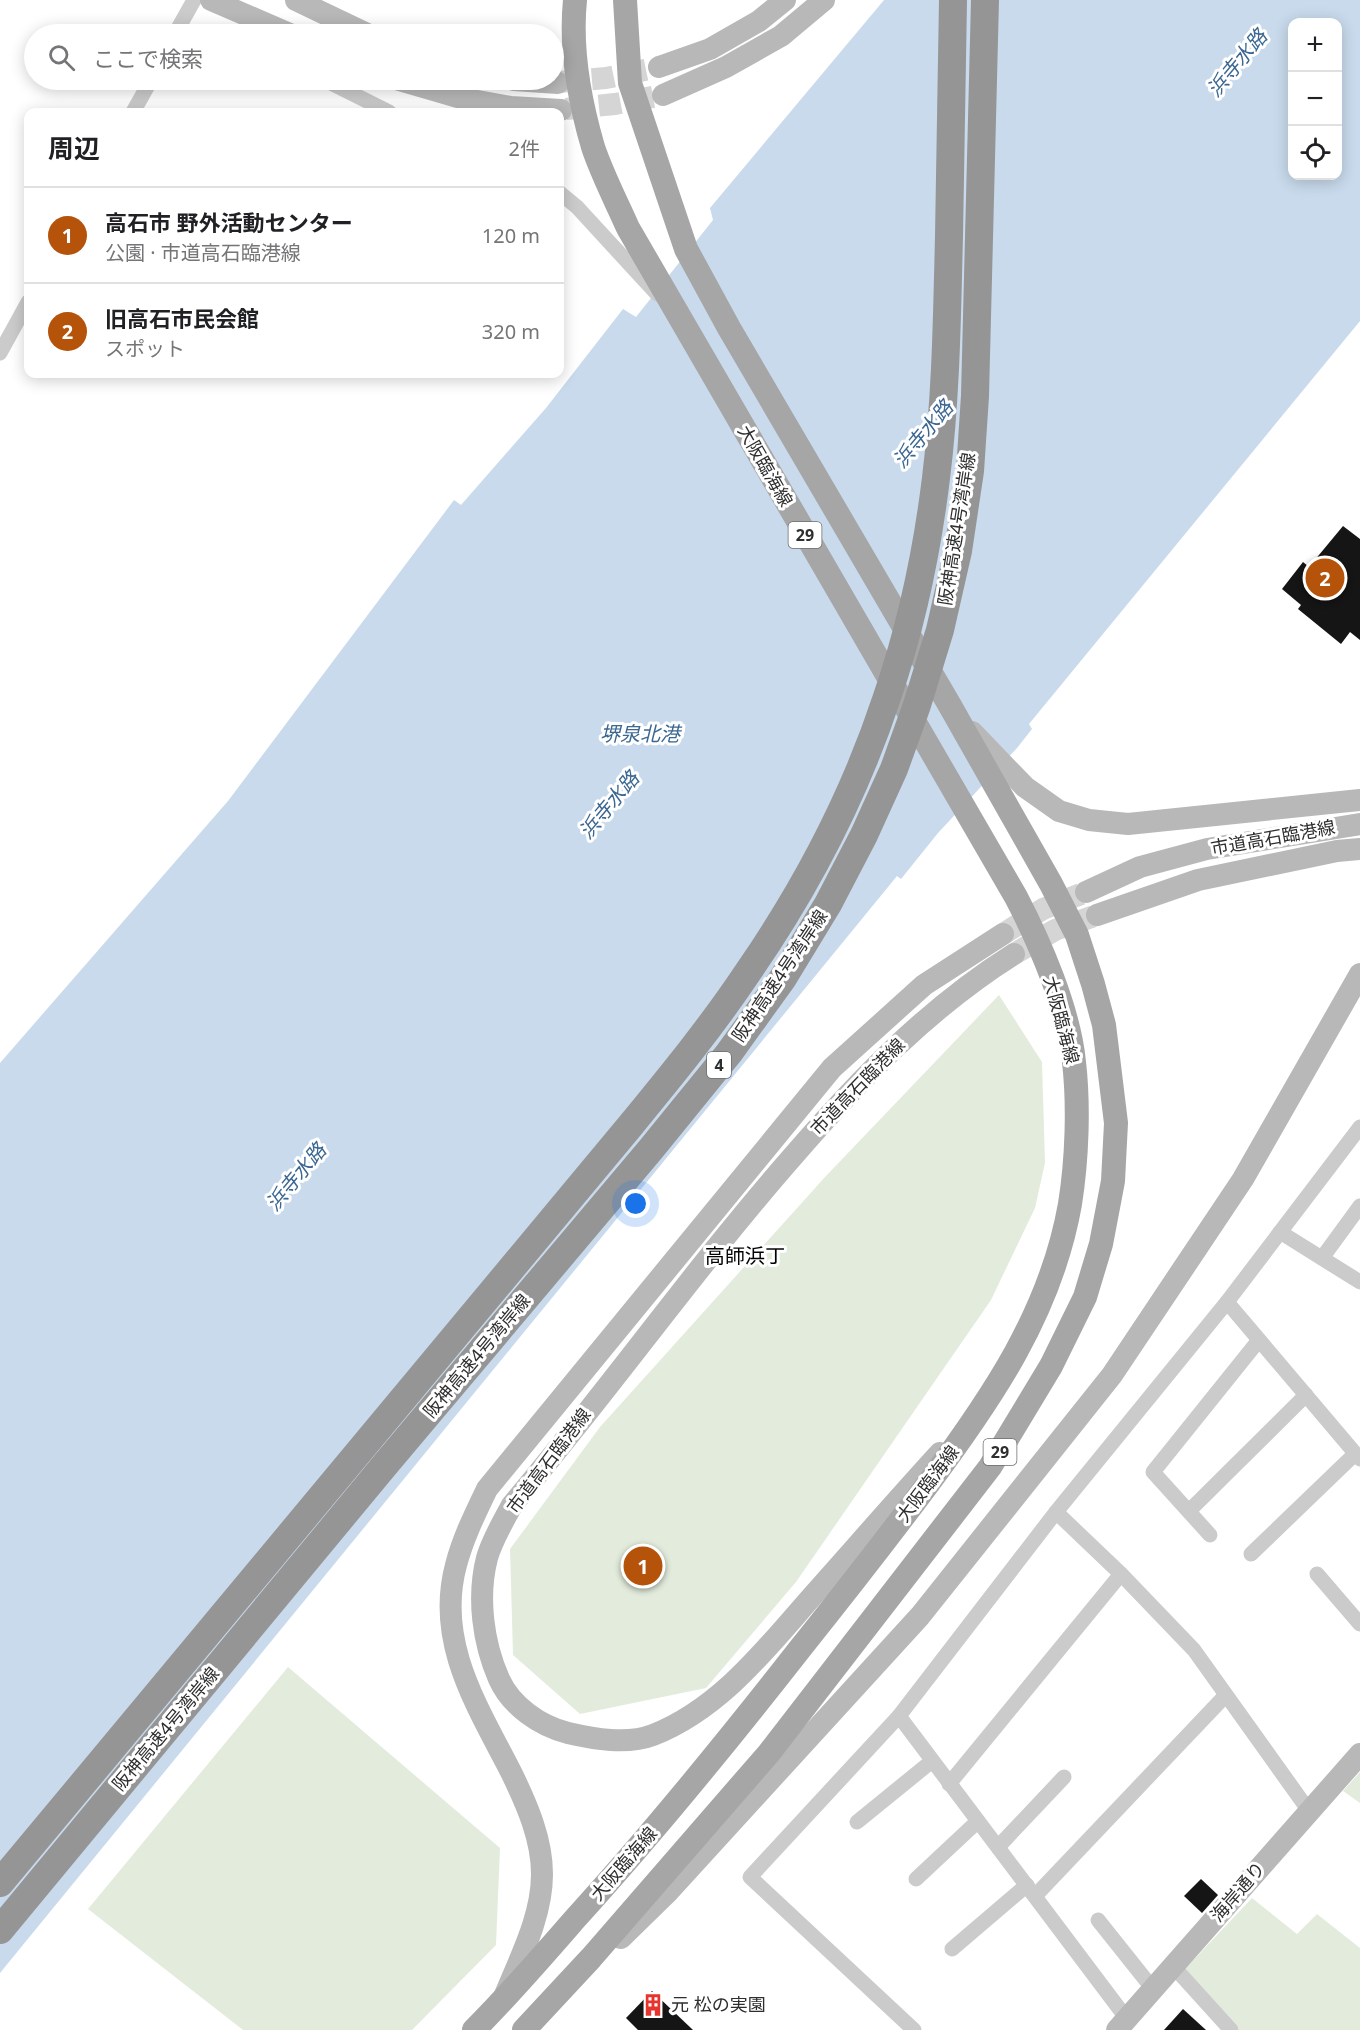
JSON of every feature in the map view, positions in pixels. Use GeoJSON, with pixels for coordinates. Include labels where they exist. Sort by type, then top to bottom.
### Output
{"type":"FeatureCollection","features":[{"type":"Feature","properties":{"kind":"highway","name":"阪神高速4号湾岸線"},"geometry":{"type":"LineString","coordinates":[[0,1883],[704,1035],[755,962],[797,894],[834,826],[887,697],[909,621],[923,557],[936,477],[944,396],[953,0]]}},
{"type":"Feature","properties":{"kind":"highway","name":"阪神高速4号湾岸線"},"geometry":{"type":"LineString","coordinates":[[0,1930],[729,1053],[783,978],[828,904],[864,835],[894,769],[940,630],[958,551],[970,471],[975,396],[985,0]]}},
{"type":"Feature","properties":{"kind":"main road","name":"大阪臨海線"},"geometry":{"type":"LineString","coordinates":[[474,2030],[502,2002],[640,1847],[716,1756],[891,1534],[998,1388],[1045,1295],[1070,1205],[1076,1153],[1074,1061],[1063,1011],[1034,932],[1016,897],[679,318],[655,285],[594,148],[578,87],[573,26],[575,0]]}},
{"type":"Feature","properties":{"kind":"main road","name":"大阪臨海線"},"geometry":{"type":"LineString","coordinates":[[526,2030],[770,1753],[990,1467],[1051,1366],[1085,1297],[1101,1244],[1113,1181],[1116,1123],[1104,1025],[1077,935],[982,753],[949,704],[729,328],[686,249],[630,83],[625,0]]}},
{"type":"Feature","properties":{"kind":"street"},"geometry":{"type":"LineString","coordinates":[[181,24],[194,0]]}},
{"type":"Feature","properties":{"kind":"street"},"geometry":{"type":"LineString","coordinates":[[296,0],[346,24]]}},
{"type":"Feature","properties":{"kind":"street"},"geometry":{"type":"LineString","coordinates":[[659,67],[710,49],[759,21],[785,0]]}},
{"type":"Feature","properties":{"kind":"street"},"geometry":{"type":"LineString","coordinates":[[663,95],[726,67],[781,36],[824,0]]}},
{"type":"Feature","properties":{"kind":"street"},"geometry":{"type":"LineString","coordinates":[[218,2],[248,24]]}},
{"type":"Feature","properties":{"kind":"street"},"geometry":{"type":"LineString","coordinates":[[218,2],[268,24]]}},
{"type":"Feature","properties":{"kind":"street"},"geometry":{"type":"LineString","coordinates":[[135,108],[145,90]]}},
{"type":"Feature","properties":{"kind":"street"},"geometry":{"type":"LineString","coordinates":[[345,90],[382,108]]}},
{"type":"Feature","properties":{"kind":"street"},"geometry":{"type":"LineString","coordinates":[[433,90],[461,98],[528,108]]}},
{"type":"Feature","properties":{"kind":"street"},"geometry":{"type":"LineString","coordinates":[[564,197],[577,207],[655,285]]}},
{"type":"Feature","properties":{"kind":"street"},"geometry":{"type":"LineString","coordinates":[[0,353],[24,309]]}},
{"type":"Feature","properties":{"kind":"street"},"geometry":{"type":"LineString","coordinates":[[982,753],[1025,788],[1059,811],[1089,820],[1128,824],[1360,800]]}},
{"type":"Feature","properties":{"kind":"street","name":"市道高石臨港線"},"geometry":{"type":"LineString","coordinates":[[1086,892],[1140,867],[1207,849],[1360,824]]}},
{"type":"Feature","properties":{"kind":"street","name":"市道高石臨港線"},"geometry":{"type":"LineString","coordinates":[[1097,915],[1198,880],[1337,851],[1360,849]]}},
{"type":"Feature","properties":{"kind":"street","name":"市道高石臨港線"},"geometry":{"type":"LineString","coordinates":[[502,2002],[537,1914],[542,1874],[538,1845],[528,1809],[466,1683],[455,1651],[451,1626],[450,1601],[455,1566],[466,1534],[487,1489],[832,1068],[924,985],[1003,934]]}},
{"type":"Feature","properties":{"kind":"street","name":"市道高石臨港線"},"geometry":{"type":"LineString","coordinates":[[998,1388],[745,1672],[681,1723],[651,1736],[625,1740],[591,1738],[556,1730],[531,1718],[513,1700],[500,1682],[489,1655],[483,1594],[487,1558],[512,1505],[740,1217],[848,1094],[925,1018],[989,969],[1014,954]]}},
{"type":"Feature","properties":{"kind":"street"},"geometry":{"type":"LineString","coordinates":[[526,2030],[666,1894],[920,1616],[1049,1455],[1112,1375],[1243,1179],[1360,974]]}},
{"type":"Feature","properties":{"kind":"street"},"geometry":{"type":"LineString","coordinates":[[914,2030],[750,1877],[899,1716],[1056,1512],[1227,1302],[1360,1127]]}},
{"type":"Feature","properties":{"kind":"street"},"geometry":{"type":"LineString","coordinates":[[1322,1258],[1360,1206]]}},
{"type":"Feature","properties":{"kind":"street"},"geometry":{"type":"LineString","coordinates":[[1280,1232],[1360,1282]]}},
{"type":"Feature","properties":{"kind":"street"},"geometry":{"type":"LineString","coordinates":[[1227,1302],[1358,1457],[1251,1554]]}},
{"type":"Feature","properties":{"kind":"street"},"geometry":{"type":"LineString","coordinates":[[1210,1535],[1153,1472],[1259,1340]]}},
{"type":"Feature","properties":{"kind":"street"},"geometry":{"type":"LineString","coordinates":[[1189,1511],[1306,1395]]}},
{"type":"Feature","properties":{"kind":"street"},"geometry":{"type":"LineString","coordinates":[[1056,1512],[1121,1574],[1194,1650],[1309,1811]]}},
{"type":"Feature","properties":{"kind":"street"},"geometry":{"type":"LineString","coordinates":[[949,1784],[1121,1574]]}},
{"type":"Feature","properties":{"kind":"street"},"geometry":{"type":"LineString","coordinates":[[1317,1574],[1360,1624]]}},
{"type":"Feature","properties":{"kind":"street"},"geometry":{"type":"LineString","coordinates":[[952,1949],[1031,1890],[1226,1696]]}},
{"type":"Feature","properties":{"kind":"street"},"geometry":{"type":"LineString","coordinates":[[899,1716],[1031,1890],[1122,2024]]}},
{"type":"Feature","properties":{"kind":"street","name":"海岸通り"},"geometry":{"type":"LineString","coordinates":[[1122,2024],[1360,1754]]}},
{"type":"Feature","properties":{"kind":"street"},"geometry":{"type":"LineString","coordinates":[[857,1822],[932,1761]]}},
{"type":"Feature","properties":{"kind":"street"},"geometry":{"type":"LineString","coordinates":[[998,1847],[1064,1777]]}},
{"type":"Feature","properties":{"kind":"street"},"geometry":{"type":"LineString","coordinates":[[916,1879],[978,1821]]}},
{"type":"Feature","properties":{"kind":"street"},"geometry":{"type":"LineString","coordinates":[[1098,1920],[1153,1989]]}},
{"type":"Feature","properties":{"kind":"street"},"geometry":{"type":"LineString","coordinates":[[1173,1966],[1231,2030]]}},
{"type":"Feature","properties":{"kind":"green space"},"geometry":{"type":"Polygon","coordinates":[[[999,995],[1042,1062],[1045,1163],[1035,1208],[991,1300],[796,1582],[706,1688],[580,1714],[513,1655],[510,1549],[600,1427],[825,1177],[999,995]]]}},
{"type":"Feature","properties":{"kind":"green space"},"geometry":{"type":"Polygon","coordinates":[[[288,1667],[500,1848],[496,1945],[412,2030],[243,2030],[88,1909],[288,1667]]]}},
{"type":"Feature","properties":{"kind":"green space"},"geometry":{"type":"Polygon","coordinates":[[[1360,1772],[1360,1803],[1343,1791],[1360,1772]]]}},
{"type":"Feature","properties":{"kind":"green space"},"geometry":{"type":"Polygon","coordinates":[[[1252,1898],[1297,1934],[1317,1914],[1360,1948],[1360,2030],[1237,2030],[1183,1971],[1252,1898]]]}},
{"type":"Feature","properties":{"kind":"water","name":"堺泉北港"},"geometry":{"type":"Polygon","coordinates":[[[884,0],[1360,0],[1360,321],[1029,724],[1032,729],[1017,748],[938,833],[901,879],[897,876],[0,1973],[0,1063],[228,801],[454,500],[461,505],[546,408],[623,309],[636,317],[713,220],[710,208],[884,0]]]}},
{"type":"Feature","properties":{"kind":"building"},"geometry":{"type":"Polygon","coordinates":[[[1343,526],[1360,539],[1360,640],[1350,632],[1341,644],[1298,609],[1301,605],[1282,589],[1303,562],[1309,567],[1343,526]]]}},
{"type":"Feature","properties":{"kind":"building"},"geometry":{"type":"Polygon","coordinates":[[[1201,1879],[1218,1895],[1202,1913],[1184,1896],[1201,1879]]]}},
{"type":"Feature","properties":{"kind":"building","name":"元 松の実園"},"geometry":{"type":"Polygon","coordinates":[[[652,1991],[693,2030],[638,2030],[626,2018],[652,1991]]]}},
{"type":"Feature","properties":{"kind":"building"},"geometry":{"type":"Polygon","coordinates":[[[1183,2009],[1206,2030],[1164,2030],[1183,2009]]]}},
{"type":"Feature","properties":{"kind":"tunnel"},"geometry":{"type":"LineString","coordinates":[[564,82],[606,78],[659,67]]}},
{"type":"Feature","properties":{"kind":"tunnel"},"geometry":{"type":"LineString","coordinates":[[566,109],[615,104],[663,95]]}},
{"type":"Feature","properties":{"kind":"tunnel"},"geometry":{"type":"LineString","coordinates":[[1003,934],[1043,909],[1086,892]]}},
{"type":"Feature","properties":{"kind":"tunnel"},"geometry":{"type":"LineString","coordinates":[[1014,954],[1055,930],[1097,915]]}},
{"type":"Feature","properties":{"kind":"place","name":"旧高石市民会館"},"geometry":{"type":"Point","coordinates":[1325,578]}},
{"type":"Feature","properties":{"kind":"place","name":"高石市 野外活動センター"},"geometry":{"type":"Point","coordinates":[643,1566]}},
{"type":"Feature","properties":{"kind":"place","name":"元 松の実園"},"geometry":{"type":"Point","coordinates":[653,2005]}},
{"type":"Feature","properties":{"kind":"district","name":"高師浜丁"},"geometry":{"type":"Point","coordinates":[745,1256]}},
{"type":"Feature","properties":{"kind":"water label","name":"浜寺水路"},"geometry":{"type":"Point","coordinates":[1237,63]}},
{"type":"Feature","properties":{"kind":"water label","name":"浜寺水路"},"geometry":{"type":"Point","coordinates":[923,434]}},
{"type":"Feature","properties":{"kind":"water label","name":"浜寺水路"},"geometry":{"type":"Point","coordinates":[609,805]}},
{"type":"Feature","properties":{"kind":"water label","name":"浜寺水路"},"geometry":{"type":"Point","coordinates":[296,1177]}}]}
